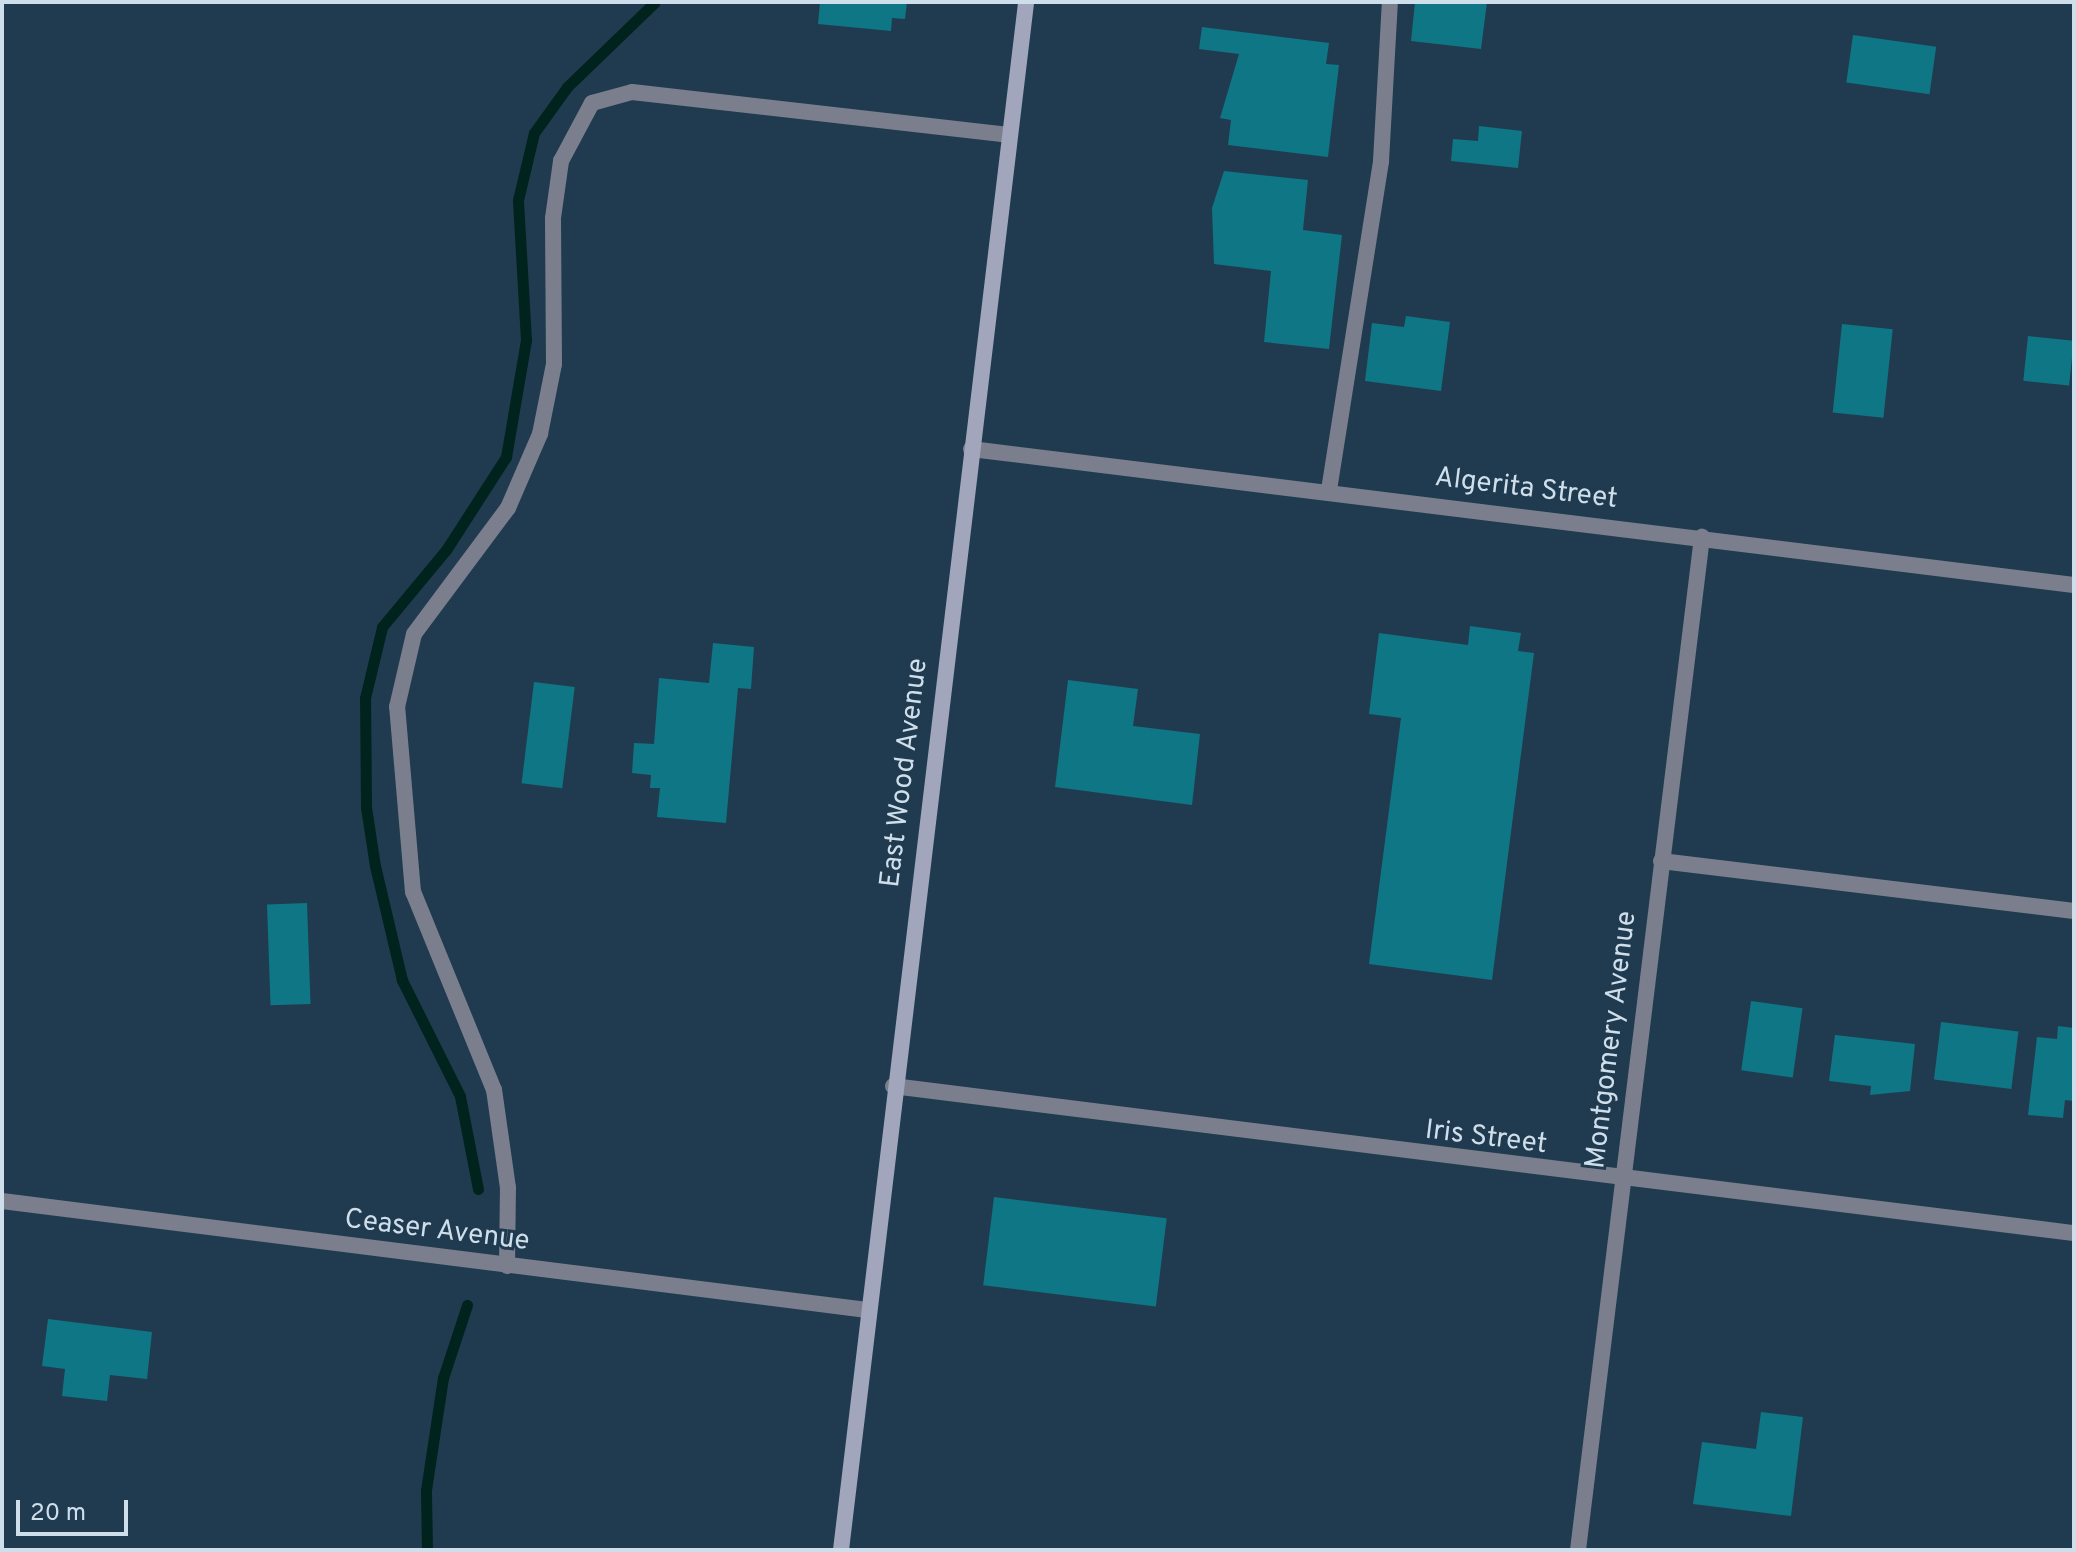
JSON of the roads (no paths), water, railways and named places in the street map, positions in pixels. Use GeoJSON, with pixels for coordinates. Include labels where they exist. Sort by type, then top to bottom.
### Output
{"type":"FeatureCollection","features":[{"type":"Feature","properties":{"kind":"main road","name":"East Wood Avenue"},"geometry":{"type":"LineString","coordinates":[[841,1550],[893,1086],[1026,2]]}},
{"type":"Feature","properties":{"kind":"street"},"geometry":{"type":"LineString","coordinates":[[1329,490],[1381,161],[1390,2]]}},
{"type":"Feature","properties":{"kind":"street"},"geometry":{"type":"LineString","coordinates":[[507,1266],[508,1188],[494,1090],[413,892],[397,707],[414,634],[508,508],[540,434],[554,364],[553,218],[561,161],[592,103],[632,92],[1009,135]]}},
{"type":"Feature","properties":{"kind":"street","name":"Algerita Street"},"geometry":{"type":"LineString","coordinates":[[971,449],[1329,490],[2074,585]]}},
{"type":"Feature","properties":{"kind":"street","name":"Montgomery Avenue"},"geometry":{"type":"LineString","coordinates":[[1578,1550],[1620,1181],[1702,537]]}},
{"type":"Feature","properties":{"kind":"street"},"geometry":{"type":"LineString","coordinates":[[1661,861],[2074,911]]}},
{"type":"Feature","properties":{"kind":"street","name":"Iris Street"},"geometry":{"type":"LineString","coordinates":[[893,1086],[1620,1181],[2074,1233]]}},
{"type":"Feature","properties":{"kind":"street","name":"Ceaser Avenue"},"geometry":{"type":"LineString","coordinates":[[2,1201],[867,1310]]}},
{"type":"Feature","properties":{"kind":"waterway"},"geometry":{"type":"LineString","coordinates":[[478,1189],[460,1096],[402,980],[375,866],[366,807],[365,698],[382,627],[446,550],[506,457],[526,340],[518,200],[534,133],[567,87],[655,2]]}},
{"type":"Feature","properties":{"kind":"waterway"},"geometry":{"type":"LineString","coordinates":[[427,1550],[426,1490],[443,1378],[467,1305]]}}]}
